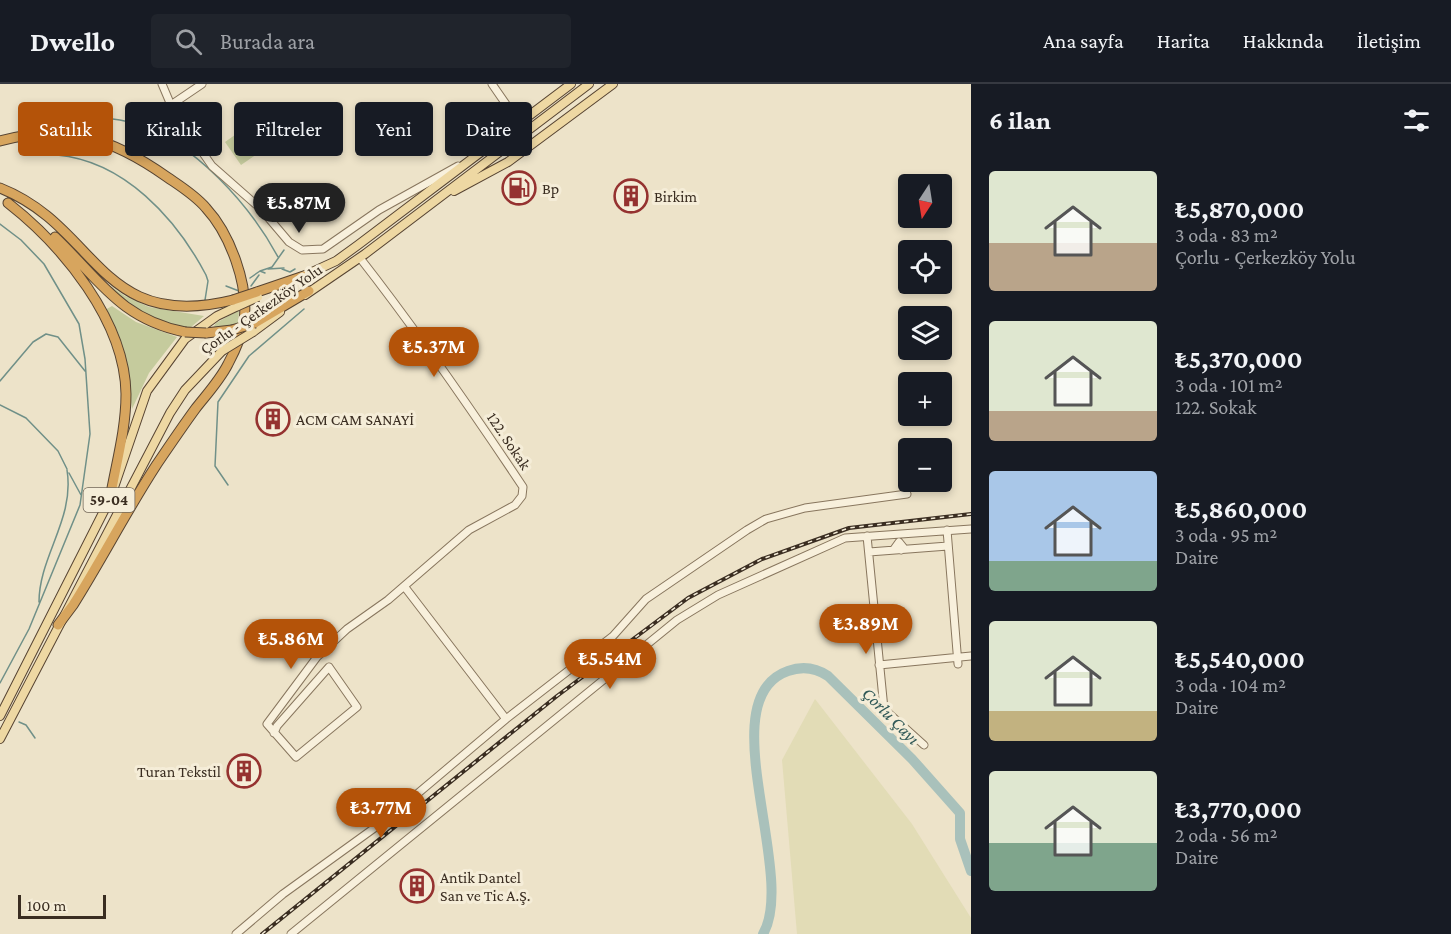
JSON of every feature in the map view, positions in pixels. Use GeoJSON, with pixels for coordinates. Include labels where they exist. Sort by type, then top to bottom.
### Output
{"type":"FeatureCollection","features":[{"type":"Feature","properties":{"kind":"highway"},"geometry":{"type":"LineString","coordinates":[[0,141],[52,133],[81,136],[117,146],[155,169],[189,192],[206,207],[219,225],[234,255],[243,300],[244,320],[241,334],[227,367],[154,468],[73,605],[58,625]]}},
{"type":"Feature","properties":{"kind":"highway"},"geometry":{"type":"LineString","coordinates":[[0,188],[39,208],[99,268],[132,293],[170,306],[236,303],[304,276]]}},
{"type":"Feature","properties":{"kind":"highway"},"geometry":{"type":"LineString","coordinates":[[4,201],[40,223],[108,294],[126,309],[154,324],[185,332],[206,333],[254,327],[309,291]]}},
{"type":"Feature","properties":{"kind":"highway"},"geometry":{"type":"LineString","coordinates":[[4,201],[46,234],[56,246],[104,316],[118,353],[125,382],[125,416],[110,499]]}},
{"type":"Feature","properties":{"kind":"main road","name":"Çorlu - Çerkezköy Yolu"},"geometry":{"type":"LineString","coordinates":[[532,113],[571,84]]}},
{"type":"Feature","properties":{"kind":"main road","name":"Çorlu - Çerkezköy Yolu"},"geometry":{"type":"LineString","coordinates":[[532,127],[589,84]]}},
{"type":"Feature","properties":{"kind":"main road"},"geometry":{"type":"LineString","coordinates":[[435,201],[484,176],[535,142],[612,84]]}},
{"type":"Feature","properties":{"kind":"main road"},"geometry":{"type":"LineString","coordinates":[[532,139],[535,142]]}},
{"type":"Feature","properties":{"kind":"main road","name":"Çorlu - Çerkezköy Yolu"},"geometry":{"type":"LineString","coordinates":[[304,276],[336,261],[474,156]]}},
{"type":"Feature","properties":{"kind":"main road","name":"Çorlu - Çerkezköy Yolu"},"geometry":{"type":"LineString","coordinates":[[309,291],[360,258],[494,156]]}},
{"type":"Feature","properties":{"kind":"main road","name":"Çorlu - Çerkezköy Yolu"},"geometry":{"type":"LineString","coordinates":[[0,716],[110,499],[139,411],[158,373],[178,347],[198,328],[236,303]]}},
{"type":"Feature","properties":{"kind":"main road","name":"Çorlu - Çerkezköy Yolu"},"geometry":{"type":"LineString","coordinates":[[0,739],[170,413],[205,367],[254,327]]}},
{"type":"Feature","properties":{"kind":"street"},"geometry":{"type":"LineString","coordinates":[[162,84],[170,102]]}},
{"type":"Feature","properties":{"kind":"street"},"geometry":{"type":"LineString","coordinates":[[175,102],[202,84]]}},
{"type":"Feature","properties":{"kind":"street"},"geometry":{"type":"LineString","coordinates":[[492,84],[504,102]]}},
{"type":"Feature","properties":{"kind":"street"},"geometry":{"type":"LineString","coordinates":[[205,156],[212,166],[261,209],[289,242],[302,250],[323,249],[379,210],[473,156]]}},
{"type":"Feature","properties":{"kind":"street","name":"122. Sokak"},"geometry":{"type":"LineString","coordinates":[[360,258],[411,324],[524,487],[522,496],[515,505],[469,530],[404,586]]}},
{"type":"Feature","properties":{"kind":"street"},"geometry":{"type":"LineString","coordinates":[[236,934],[283,894],[426,788],[506,719],[613,636],[646,599],[704,557],[757,525],[805,508],[907,494]]}},
{"type":"Feature","properties":{"kind":"street"},"geometry":{"type":"LineString","coordinates":[[291,934],[677,620],[718,595],[845,538],[971,529]]}},
{"type":"Feature","properties":{"kind":"street"},"geometry":{"type":"LineString","coordinates":[[946,530],[958,661]]}},
{"type":"Feature","properties":{"kind":"street"},"geometry":{"type":"LineString","coordinates":[[867,536],[884,709],[924,745]]}},
{"type":"Feature","properties":{"kind":"street"},"geometry":{"type":"LineString","coordinates":[[869,552],[948,546]]}},
{"type":"Feature","properties":{"kind":"street"},"geometry":{"type":"LineString","coordinates":[[274,733],[277,726],[329,667],[357,707],[296,757],[274,733],[267,724],[317,657],[347,629],[404,586],[506,719]]}},
{"type":"Feature","properties":{"kind":"street"},"geometry":{"type":"LineString","coordinates":[[879,665],[958,661],[971,657]]}},
{"type":"Feature","properties":{"kind":"shaded area"},"geometry":{"type":"Polygon","coordinates":[[[815,699],[912,824],[971,918],[971,934],[797,934],[782,760],[815,699]]]}},
{"type":"Feature","properties":{"kind":"green space"},"geometry":{"type":"Polygon","coordinates":[[[234,136],[234,155],[225,142],[234,136]]]}},
{"type":"Feature","properties":{"kind":"green space"},"geometry":{"type":"Polygon","coordinates":[[[235,156],[254,156],[241,165],[235,156]]]}},
{"type":"Feature","properties":{"kind":"green space"},"geometry":{"type":"Polygon","coordinates":[[[103,281],[125,296],[149,307],[204,316],[190,328],[165,322],[142,312],[103,281]]]}},
{"type":"Feature","properties":{"kind":"green space"},"geometry":{"type":"Polygon","coordinates":[[[112,306],[136,322],[177,337],[149,373],[132,409],[126,363],[105,310],[112,306]]]}},
{"type":"Feature","properties":{"kind":"green space"},"geometry":{"type":"Polygon","coordinates":[[[239,310],[238,324],[212,329],[216,323],[239,310]]]}},
{"type":"Feature","properties":{"kind":"waterway"},"geometry":{"type":"LineString","coordinates":[[113,120],[136,124],[158,133],[199,160],[236,197],[278,257]]}},
{"type":"Feature","properties":{"kind":"waterway"},"geometry":{"type":"LineString","coordinates":[[62,156],[104,168],[126,181],[163,214],[194,254],[206,275],[208,281],[205,300]]}},
{"type":"Feature","properties":{"kind":"waterway"},"geometry":{"type":"LineString","coordinates":[[0,224],[21,240],[44,264],[79,324],[85,359],[90,434],[80,505],[29,629],[0,683]]}},
{"type":"Feature","properties":{"kind":"waterway"},"geometry":{"type":"LineString","coordinates":[[260,271],[272,267],[284,250]]}},
{"type":"Feature","properties":{"kind":"waterway"},"geometry":{"type":"LineString","coordinates":[[268,269],[284,268]]}},
{"type":"Feature","properties":{"kind":"waterway"},"geometry":{"type":"LineString","coordinates":[[282,269],[290,272],[295,269]]}},
{"type":"Feature","properties":{"kind":"waterway"},"geometry":{"type":"LineString","coordinates":[[250,278],[260,271],[265,273]]}},
{"type":"Feature","properties":{"kind":"waterway"},"geometry":{"type":"LineString","coordinates":[[251,286],[259,275]]}},
{"type":"Feature","properties":{"kind":"waterway"},"geometry":{"type":"LineString","coordinates":[[226,286],[239,291]]}},
{"type":"Feature","properties":{"kind":"waterway"},"geometry":{"type":"LineString","coordinates":[[228,485],[215,466],[218,402],[249,356],[304,309]]}},
{"type":"Feature","properties":{"kind":"waterway"},"geometry":{"type":"LineString","coordinates":[[0,381],[33,342],[46,334],[58,337],[85,371]]}},
{"type":"Feature","properties":{"kind":"waterway"},"geometry":{"type":"LineString","coordinates":[[0,405],[26,418],[58,451],[67,469]]}},
{"type":"Feature","properties":{"kind":"waterway"},"geometry":{"type":"LineString","coordinates":[[39,602],[44,569],[66,505],[67,470]]}},
{"type":"Feature","properties":{"kind":"waterway"},"geometry":{"type":"LineString","coordinates":[[69,473],[81,495]]}},
{"type":"Feature","properties":{"kind":"waterway","name":"Çorlu Çayı"},"geometry":{"type":"LineString","coordinates":[[763,934],[771,907],[771,872],[755,751],[756,715],[766,688],[788,671],[809,669],[828,676],[912,759],[960,813],[960,839],[971,871]]}},
{"type":"Feature","properties":{"kind":"waterway"},"geometry":{"type":"LineString","coordinates":[[19,722],[26,725],[35,738]]}},
{"type":"Feature","properties":{"kind":"railway"},"geometry":{"type":"LineString","coordinates":[[262,934],[557,696],[688,598],[762,559],[849,528],[971,514]]}},
{"type":"Feature","properties":{"kind":"place","name":"Bp"},"geometry":{"type":"Point","coordinates":[519,188]}},
{"type":"Feature","properties":{"kind":"place","name":"Birkim"},"geometry":{"type":"Point","coordinates":[631,196]}},
{"type":"Feature","properties":{"kind":"place","name":"ACM CAM SANAYİ"},"geometry":{"type":"Point","coordinates":[273,419]}},
{"type":"Feature","properties":{"kind":"place","name":"Turan Tekstil"},"geometry":{"type":"Point","coordinates":[244,771]}},
{"type":"Feature","properties":{"kind":"place","name":"Antik Dantel San ve Tic A.Ş."},"geometry":{"type":"Point","coordinates":[417,886]}}]}
